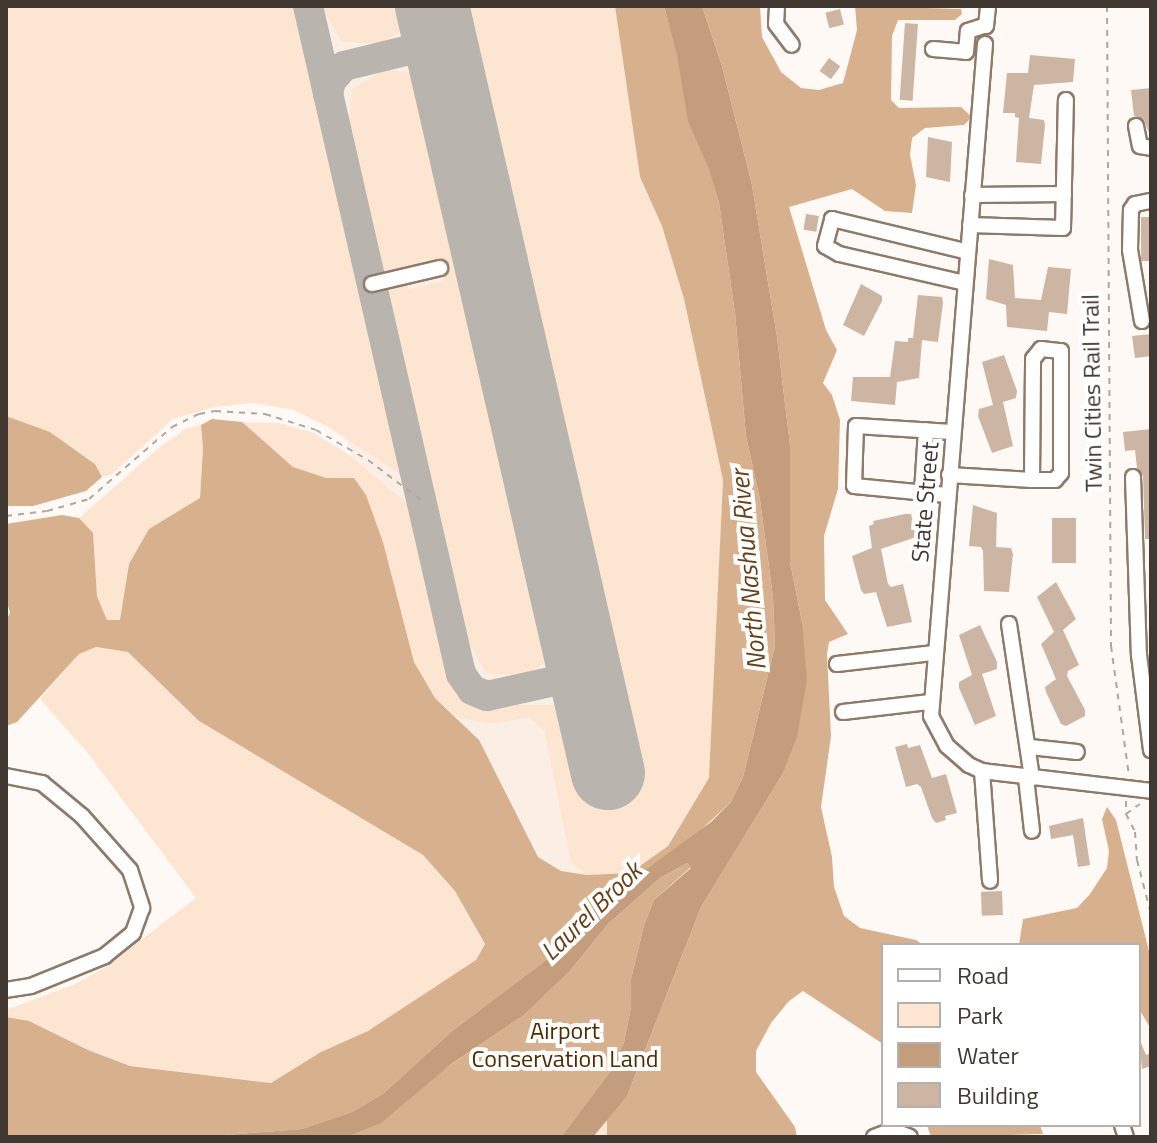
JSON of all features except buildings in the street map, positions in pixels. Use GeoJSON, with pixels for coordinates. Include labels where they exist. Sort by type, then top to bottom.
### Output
{"type":"FeatureCollection","features":[{"type":"Feature","properties":{"kind":"street"},"geometry":{"type":"LineString","coordinates":[[777,6],[776,24],[792,45]]}},
{"type":"Feature","properties":{"kind":"street"},"geometry":{"type":"LineString","coordinates":[[933,49],[966,52],[968,31],[986,25],[988,6]]}},
{"type":"Feature","properties":{"kind":"street","name":"State Street"},"geometry":{"type":"LineString","coordinates":[[985,44],[931,716],[947,746],[969,765],[982,771],[1148,793]]}},
{"type":"Feature","properties":{"kind":"street"},"geometry":{"type":"LineString","coordinates":[[970,225],[1063,228],[1066,100]]}},
{"type":"Feature","properties":{"kind":"street"},"geometry":{"type":"LineString","coordinates":[[1136,126],[1140,146],[1151,148]]}},
{"type":"Feature","properties":{"kind":"street"},"geometry":{"type":"LineString","coordinates":[[972,195],[1064,194]]}},
{"type":"Feature","properties":{"kind":"street"},"geometry":{"type":"LineString","coordinates":[[1142,321],[1144,294],[1130,250],[1131,210],[1135,204],[1151,201]]}},
{"type":"Feature","properties":{"kind":"street"},"geometry":{"type":"LineString","coordinates":[[965,283],[839,254],[825,246],[832,219],[968,252]]}},
{"type":"Feature","properties":{"kind":"street"},"geometry":{"type":"LineString","coordinates":[[372,284],[440,268]]}},
{"type":"Feature","properties":{"kind":"street"},"geometry":{"type":"LineString","coordinates":[[949,475],[1032,480],[1055,480],[1061,473],[1061,351],[1041,349],[1033,359],[1032,480]]}},
{"type":"Feature","properties":{"kind":"street"},"geometry":{"type":"LineString","coordinates":[[947,495],[854,486],[856,426],[952,432]]}},
{"type":"Feature","properties":{"kind":"street"},"geometry":{"type":"LineString","coordinates":[[922,492],[926,430]]}},
{"type":"Feature","properties":{"kind":"street"},"geometry":{"type":"LineString","coordinates":[[1133,477],[1151,750]]}},
{"type":"Feature","properties":{"kind":"street"},"geometry":{"type":"LineString","coordinates":[[1009,624],[1030,747],[1032,831]]}},
{"type":"Feature","properties":{"kind":"street"},"geometry":{"type":"LineString","coordinates":[[837,664],[934,653]]}},
{"type":"Feature","properties":{"kind":"street"},"geometry":{"type":"LineString","coordinates":[[843,712],[930,702]]}},
{"type":"Feature","properties":{"kind":"street"},"geometry":{"type":"LineString","coordinates":[[1030,747],[1077,752]]}},
{"type":"Feature","properties":{"kind":"street"},"geometry":{"type":"LineString","coordinates":[[982,771],[990,881]]}},
{"type":"Feature","properties":{"kind":"street"},"geometry":{"type":"LineString","coordinates":[[6,776],[42,783],[82,816],[130,870],[142,908],[133,933],[105,956],[31,986],[6,990]]}},
{"type":"Feature","properties":{"kind":"street"},"geometry":{"type":"LineString","coordinates":[[874,1137],[892,1130],[910,1137]]}},
{"type":"Feature","properties":{"kind":"path","name":"Twin Cities Rail Trail"},"geometry":{"type":"LineString","coordinates":[[1107,6],[1111,646],[1129,779]]}},
{"type":"Feature","properties":{"kind":"path"},"geometry":{"type":"LineString","coordinates":[[6,516],[47,511],[89,499],[172,427],[199,414],[215,411],[265,414],[316,430],[368,460],[421,500]]}},
{"type":"Feature","properties":{"kind":"path"},"geometry":{"type":"LineString","coordinates":[[1126,814],[1148,793]]}},
{"type":"Feature","properties":{"kind":"path"},"geometry":{"type":"LineString","coordinates":[[1126,800],[1126,814],[1135,832],[1137,860],[1151,914]]}},
{"type":"Feature","properties":{"kind":"shaded area"},"geometry":{"type":"Polygon","coordinates":[[[190,6],[632,6],[720,547],[576,919],[517,857],[383,542],[190,6]]]}},
{"type":"Feature","properties":{"kind":"green space"},"geometry":{"type":"Polygon","coordinates":[[[6,6],[298,6],[405,477],[328,427],[294,410],[254,403],[214,407],[173,419],[111,475],[102,477],[95,463],[50,432],[6,416],[6,6]]]}},
{"type":"Feature","properties":{"kind":"green space"},"geometry":{"type":"Polygon","coordinates":[[[321,6],[406,6],[411,26],[379,44],[342,42],[321,6]]]}},
{"type":"Feature","properties":{"kind":"green space"},"geometry":{"type":"Polygon","coordinates":[[[458,6],[615,6],[640,177],[662,226],[684,299],[723,480],[710,778],[668,846],[630,873],[587,875],[571,863],[544,730],[529,717],[493,724],[458,718],[435,698],[414,662],[383,542],[366,495],[293,467],[242,422],[279,423],[314,433],[348,454],[414,509],[452,679],[461,694],[485,705],[567,705],[585,781],[633,768],[458,6]]]}},
{"type":"Feature","properties":{"kind":"green space"},"geometry":{"type":"Polygon","coordinates":[[[615,6],[664,6],[719,203],[735,313],[746,436],[760,500],[773,597],[775,646],[743,777],[731,802],[692,838],[592,909],[558,951],[451,1032],[383,1094],[352,1112],[302,1129],[199,1137],[6,1137],[6,1017],[29,1021],[88,1050],[130,1066],[271,1083],[321,1052],[368,1031],[476,960],[485,944],[455,891],[423,855],[199,721],[128,652],[96,647],[79,654],[17,722],[6,726],[6,620],[10,613],[6,599],[6,524],[62,515],[79,518],[93,533],[97,596],[107,620],[120,620],[129,564],[149,529],[200,498],[201,425],[212,419],[242,422],[293,467],[326,478],[354,478],[366,495],[383,542],[414,662],[435,698],[479,740],[538,857],[561,871],[587,875],[630,873],[668,846],[709,778],[723,480],[684,299],[662,226],[640,177],[615,6]]]}},
{"type":"Feature","properties":{"kind":"green space"},"geometry":{"type":"Polygon","coordinates":[[[702,6],[760,6],[762,37],[781,72],[801,88],[819,90],[843,83],[857,30],[855,6],[961,9],[962,14],[955,20],[898,20],[892,36],[891,100],[899,108],[961,107],[972,117],[964,125],[925,128],[912,138],[910,155],[916,185],[912,213],[885,211],[852,189],[789,207],[826,330],[837,350],[823,383],[832,395],[840,420],[838,489],[824,536],[825,600],[848,634],[829,642],[827,654],[831,736],[821,807],[832,857],[834,887],[844,916],[860,928],[920,943],[881,943],[881,1043],[803,991],[789,1001],[771,1023],[756,1051],[756,1072],[795,1127],[797,1137],[607,1137],[607,1116],[627,1096],[701,907],[782,775],[802,622],[790,562],[790,445],[777,337],[752,185],[722,66],[702,6]]]}},
{"type":"Feature","properties":{"kind":"green space"},"geometry":{"type":"Polygon","coordinates":[[[384,70],[421,73],[555,657],[523,676],[486,673],[467,639],[442,549],[381,286],[406,280],[408,289],[444,281],[440,265],[430,266],[427,258],[422,260],[423,268],[380,278],[367,225],[349,129],[352,89],[384,70]]]}},
{"type":"Feature","properties":{"kind":"green space"},"geometry":{"type":"Polygon","coordinates":[[[6,416],[50,432],[95,464],[102,477],[86,491],[33,506],[6,506],[6,416]]]}},
{"type":"Feature","properties":{"kind":"green space"},"geometry":{"type":"Polygon","coordinates":[[[201,425],[200,498],[129,564],[121,621],[107,620],[97,596],[93,533],[79,518],[161,446],[187,428],[201,425]]]}},
{"type":"Feature","properties":{"kind":"green space","name":"Airport Conservation Land"},"geometry":{"type":"Polygon","coordinates":[[[96,647],[128,652],[199,721],[423,855],[455,891],[485,944],[476,959],[708,1137],[258,1137],[272,1083],[130,1066],[88,1050],[29,1021],[6,1017],[6,1010],[75,984],[104,968],[196,898],[87,752],[40,699],[79,654],[96,647]]]}},
{"type":"Feature","properties":{"kind":"green space"},"geometry":{"type":"Polygon","coordinates":[[[1107,807],[1116,820],[1151,959],[1151,1029],[1141,1012],[1141,943],[1019,943],[1023,919],[1077,908],[1090,894],[1107,868],[1109,851],[1102,819],[1107,807]]]}},
{"type":"Feature","properties":{"kind":"green space","name":"Airport Conservation Land"},"geometry":{"type":"Polygon","coordinates":[[[687,863],[691,867],[654,900],[644,925],[631,979],[631,1007],[624,1042],[610,1072],[561,1137],[345,1137],[524,1015],[569,972],[608,924],[660,878],[687,863]]]}},
{"type":"Feature","properties":{"kind":"green space"},"geometry":{"type":"Polygon","coordinates":[[[928,1127],[1041,1127],[1043,1134],[931,1137],[928,1127]]]}},
{"type":"Feature","properties":{"kind":"water","name":"Laurel Brook"},"geometry":{"type":"Polygon","coordinates":[[[664,6],[702,6],[722,66],[752,185],[777,337],[790,445],[790,562],[802,622],[807,680],[797,737],[782,775],[701,907],[627,1096],[593,1137],[561,1137],[610,1072],[624,1042],[631,1007],[631,979],[644,925],[654,900],[691,868],[687,863],[660,878],[608,924],[569,972],[524,1015],[450,1065],[381,1123],[346,1137],[199,1137],[302,1129],[352,1112],[383,1094],[451,1032],[558,951],[592,909],[711,822],[731,802],[743,777],[775,646],[773,597],[760,500],[746,436],[735,313],[719,203],[709,169],[688,121],[677,55],[664,6]]]}},
{"type":"Feature","properties":{"kind":"taxiway"},"geometry":{"type":"LineString","coordinates":[[308,6],[461,674],[472,690],[487,696],[586,674]]}},
{"type":"Feature","properties":{"kind":"taxiway"},"geometry":{"type":"LineString","coordinates":[[413,49],[430,33],[433,11]]}},
{"type":"Feature","properties":{"kind":"taxiway"},"geometry":{"type":"LineString","coordinates":[[328,94],[331,81],[344,66],[413,49],[434,55],[448,75]]}},
{"type":"Feature","properties":{"kind":"runway"},"geometry":{"type":"LineString","coordinates":[[432,6],[608,773]]}},
{"type":"Feature","properties":{"kind":"water label","name":"North Nashua River"},"geometry":{"type":"Point","coordinates":[748,570]}}]}
